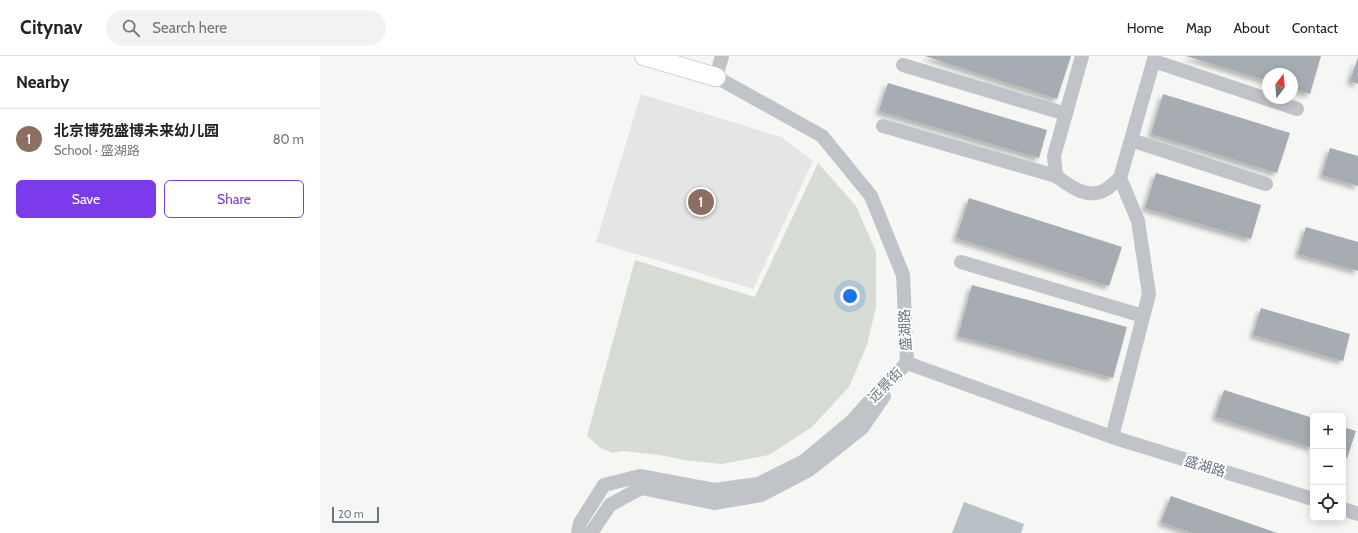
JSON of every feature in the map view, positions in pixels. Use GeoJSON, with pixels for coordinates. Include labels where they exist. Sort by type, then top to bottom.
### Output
{"type":"FeatureCollection","features":[{"type":"Feature","properties":{"kind":"main road","name":"盛湖路"},"geometry":{"type":"LineString","coordinates":[[644,56],[716,78]]}},
{"type":"Feature","properties":{"kind":"street"},"geometry":{"type":"LineString","coordinates":[[716,78],[722,56]]}},
{"type":"Feature","properties":{"kind":"street"},"geometry":{"type":"LineString","coordinates":[[1056,176],[1054,156],[1082,56]]}},
{"type":"Feature","properties":{"kind":"street"},"geometry":{"type":"LineString","coordinates":[[883,126],[1056,176],[1069,186],[1088,195],[1104,191],[1120,178],[1154,58],[1297,109]]}},
{"type":"Feature","properties":{"kind":"street"},"geometry":{"type":"LineString","coordinates":[[903,65],[1066,114]]}},
{"type":"Feature","properties":{"kind":"street","name":"盛湖路"},"geometry":{"type":"LineString","coordinates":[[716,78],[822,136],[871,196],[903,275],[907,363],[1112,436],[1310,498]]}},
{"type":"Feature","properties":{"kind":"street"},"geometry":{"type":"LineString","coordinates":[[1131,140],[1266,184]]}},
{"type":"Feature","properties":{"kind":"street"},"geometry":{"type":"LineString","coordinates":[[1112,436],[1149,294],[1138,221],[1120,178]]}},
{"type":"Feature","properties":{"kind":"street"},"geometry":{"type":"LineString","coordinates":[[961,262],[1143,316]]}},
{"type":"Feature","properties":{"kind":"street","name":"远景街"},"geometry":{"type":"LineString","coordinates":[[578,533],[580,523],[604,485],[640,476],[714,490],[758,484],[804,461],[853,420],[907,363]]}},
{"type":"Feature","properties":{"kind":"street","name":"远景街"},"geometry":{"type":"LineString","coordinates":[[591,533],[610,504],[641,488],[714,503],[761,495],[809,470],[862,428],[907,363]]}},
{"type":"Feature","properties":{"kind":"street"},"geometry":{"type":"LineString","coordinates":[[1346,510],[1358,514]]}},
{"type":"Feature","properties":{"kind":"shaded area"},"geometry":{"type":"Polygon","coordinates":[[[641,94],[781,137],[813,161],[753,289],[596,242],[641,94]]]}},
{"type":"Feature","properties":{"kind":"shaded area"},"geometry":{"type":"Polygon","coordinates":[[[818,163],[856,206],[876,252],[876,307],[867,345],[849,387],[812,427],[769,455],[722,464],[623,451],[612,453],[601,448],[587,436],[635,260],[755,297],[818,163]]]}},
{"type":"Feature","properties":{"kind":"shaded area"},"geometry":{"type":"Polygon","coordinates":[[[964,502],[1024,524],[1021,533],[952,533],[964,502]]]}},
{"type":"Feature","properties":{"kind":"building"},"geometry":{"type":"Polygon","coordinates":[[[925,56],[1071,56],[1057,99],[925,56]]]}},
{"type":"Feature","properties":{"kind":"building"},"geometry":{"type":"Polygon","coordinates":[[[1186,56],[1321,56],[1310,94],[1298,90],[1298,68],[1262,68],[1262,79],[1186,56]]]}},
{"type":"Feature","properties":{"kind":"building"},"geometry":{"type":"Polygon","coordinates":[[[1358,57],[1358,84],[1350,81],[1358,57]]]}},
{"type":"Feature","properties":{"kind":"building"},"geometry":{"type":"Polygon","coordinates":[[[888,83],[1047,130],[1039,158],[879,111],[888,83]]]}},
{"type":"Feature","properties":{"kind":"building"},"geometry":{"type":"Polygon","coordinates":[[[1163,94],[1290,133],[1277,173],[1151,134],[1163,94]]]}},
{"type":"Feature","properties":{"kind":"building"},"geometry":{"type":"Polygon","coordinates":[[[1330,148],[1358,156],[1358,186],[1322,175],[1330,148]]]}},
{"type":"Feature","properties":{"kind":"building"},"geometry":{"type":"Polygon","coordinates":[[[1156,173],[1261,205],[1251,239],[1145,208],[1156,173]]]}},
{"type":"Feature","properties":{"kind":"building"},"geometry":{"type":"Polygon","coordinates":[[[969,198],[1122,247],[1109,286],[956,238],[969,198]]]}},
{"type":"Feature","properties":{"kind":"building"},"geometry":{"type":"Polygon","coordinates":[[[1306,227],[1358,242],[1358,271],[1298,254],[1306,227]]]}},
{"type":"Feature","properties":{"kind":"building"},"geometry":{"type":"Polygon","coordinates":[[[972,285],[1127,327],[1113,378],[958,336],[972,285]]]}},
{"type":"Feature","properties":{"kind":"building"},"geometry":{"type":"Polygon","coordinates":[[[1261,308],[1350,334],[1343,361],[1253,335],[1261,308]]]}},
{"type":"Feature","properties":{"kind":"building"},"geometry":{"type":"Polygon","coordinates":[[[1224,390],[1310,417],[1310,447],[1215,417],[1224,390]]]}},
{"type":"Feature","properties":{"kind":"building"},"geometry":{"type":"Polygon","coordinates":[[[1346,428],[1356,431],[1346,458],[1346,428]]]}},
{"type":"Feature","properties":{"kind":"building"},"geometry":{"type":"Polygon","coordinates":[[[1171,496],[1277,533],[1192,533],[1161,522],[1171,496]]]}},
{"type":"Feature","properties":{"kind":"place","name":"北京博苑盛博未来幼儿园"},"geometry":{"type":"Point","coordinates":[701,202]}}]}
